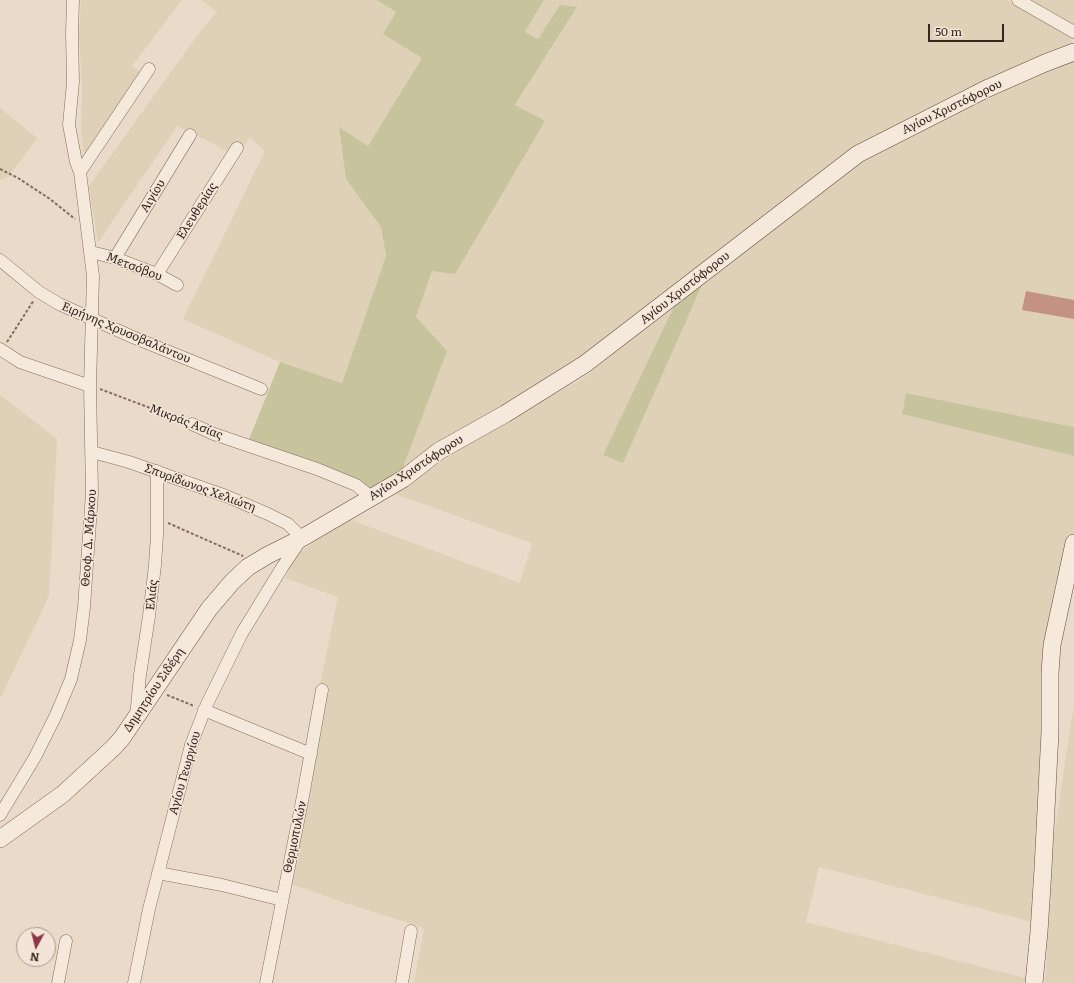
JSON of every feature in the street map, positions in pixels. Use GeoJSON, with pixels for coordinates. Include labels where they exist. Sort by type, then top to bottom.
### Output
{"type":"FeatureCollection","features":[{"type":"Feature","properties":{"kind":"street","name":"Θεοφ. Δ. Μάρκου"},"geometry":{"type":"LineString","coordinates":[[0,815],[35,757],[56,715],[71,679],[80,640],[84,607],[92,493],[90,386],[93,276],[80,172],[76,162],[69,125],[73,82],[73,0]]}},
{"type":"Feature","properties":{"kind":"street"},"geometry":{"type":"LineString","coordinates":[[1018,0],[1074,32]]}},
{"type":"Feature","properties":{"kind":"street","name":"Αγίου Χριστόφορου"},"geometry":{"type":"LineString","coordinates":[[302,538],[402,479],[440,450],[505,414],[585,364],[858,154],[986,89],[1074,52]]}},
{"type":"Feature","properties":{"kind":"street"},"geometry":{"type":"LineString","coordinates":[[80,172],[149,69]]}},
{"type":"Feature","properties":{"kind":"street","name":"Αιγίου"},"geometry":{"type":"LineString","coordinates":[[116,258],[190,135]]}},
{"type":"Feature","properties":{"kind":"street","name":"Ελευθερίας"},"geometry":{"type":"LineString","coordinates":[[157,274],[237,148]]}},
{"type":"Feature","properties":{"kind":"street","name":"Μετσόβου"},"geometry":{"type":"LineString","coordinates":[[90,247],[157,274],[177,285]]}},
{"type":"Feature","properties":{"kind":"street","name":"Ειρήνης Χρυσοβαλάντου"},"geometry":{"type":"LineString","coordinates":[[0,260],[39,292],[72,311],[261,389]]}},
{"type":"Feature","properties":{"kind":"street"},"geometry":{"type":"LineString","coordinates":[[1,350],[20,362],[90,386]]}},
{"type":"Feature","properties":{"kind":"street","name":"Μικράς Ασίας"},"geometry":{"type":"LineString","coordinates":[[192,424],[221,436],[330,475],[356,486],[371,497]]}},
{"type":"Feature","properties":{"kind":"street","name":"Σπυρίδωνος Χελιώτη"},"geometry":{"type":"LineString","coordinates":[[92,452],[157,471],[226,496],[288,524],[302,538]]}},
{"type":"Feature","properties":{"kind":"street","name":"Ελιάς"},"geometry":{"type":"LineString","coordinates":[[136,718],[140,675],[155,565],[157,471]]}},
{"type":"Feature","properties":{"kind":"street","name":"Δημητρίου Σιδέρη"},"geometry":{"type":"LineString","coordinates":[[0,839],[63,794],[114,747],[136,718],[209,609],[232,582],[253,564],[302,538]]}},
{"type":"Feature","properties":{"kind":"street","name":"Αγίου Γεωργίου"},"geometry":{"type":"LineString","coordinates":[[134,983],[158,873],[191,745],[204,710],[242,633],[282,566],[302,538]]}},
{"type":"Feature","properties":{"kind":"street"},"geometry":{"type":"LineString","coordinates":[[1034,983],[1044,869],[1052,645],[1068,593],[1074,543]]}},
{"type":"Feature","properties":{"kind":"street","name":"Θερμοπυλών"},"geometry":{"type":"LineString","coordinates":[[266,983],[311,754],[322,690]]}},
{"type":"Feature","properties":{"kind":"street"},"geometry":{"type":"LineString","coordinates":[[204,710],[311,754]]}},
{"type":"Feature","properties":{"kind":"street"},"geometry":{"type":"LineString","coordinates":[[158,873],[282,900]]}},
{"type":"Feature","properties":{"kind":"street"},"geometry":{"type":"LineString","coordinates":[[402,983],[411,931]]}},
{"type":"Feature","properties":{"kind":"street"},"geometry":{"type":"LineString","coordinates":[[58,983],[66,941]]}},
{"type":"Feature","properties":{"kind":"path"},"geometry":{"type":"LineString","coordinates":[[0,169],[18,178],[50,199],[86,228]]}},
{"type":"Feature","properties":{"kind":"path"},"geometry":{"type":"LineString","coordinates":[[1,350],[39,292]]}},
{"type":"Feature","properties":{"kind":"path","name":"Μικράς Ασίας"},"geometry":{"type":"LineString","coordinates":[[90,386],[192,424]]}},
{"type":"Feature","properties":{"kind":"path"},"geometry":{"type":"LineString","coordinates":[[157,518],[244,556],[253,564]]}},
{"type":"Feature","properties":{"kind":"path"},"geometry":{"type":"LineString","coordinates":[[154,690],[204,710]]}},
{"type":"Feature","properties":{"kind":"shaded area"},"geometry":{"type":"Polygon","coordinates":[[[81,0],[182,0],[132,66],[143,74],[85,164],[81,129],[82,86],[79,33],[81,0]]]}},
{"type":"Feature","properties":{"kind":"shaded area"},"geometry":{"type":"Polygon","coordinates":[[[201,0],[377,0],[396,12],[383,34],[422,58],[368,146],[339,127],[346,179],[381,227],[386,256],[342,383],[280,362],[183,319],[265,151],[250,137],[236,157],[216,145],[177,126],[98,243],[89,186],[199,33],[217,12],[201,0]]]}},
{"type":"Feature","properties":{"kind":"shaded area"},"geometry":{"type":"Polygon","coordinates":[[[377,0],[544,0],[525,32],[538,39],[560,5],[577,7],[515,105],[545,121],[455,274],[432,271],[416,317],[447,351],[400,475],[372,489],[346,475],[248,442],[280,362],[342,383],[386,256],[381,227],[346,179],[339,127],[368,146],[422,58],[383,34],[396,12],[377,0]]]}},
{"type":"Feature","properties":{"kind":"shaded area"},"geometry":{"type":"Polygon","coordinates":[[[544,0],[1006,0],[1069,37],[1073,44],[1036,62],[1074,59],[1074,427],[906,393],[902,414],[1074,456],[1074,533],[1045,645],[1037,923],[819,867],[806,922],[1029,979],[1028,983],[414,983],[424,928],[345,903],[280,880],[338,597],[285,578],[296,555],[348,519],[520,583],[532,543],[395,494],[486,431],[585,377],[676,302],[603,455],[705,278],[616,334],[400,475],[416,317],[432,271],[545,121],[515,106],[577,7],[560,5],[538,39],[525,33],[544,0]]]}},
{"type":"Feature","properties":{"kind":"shaded area"},"geometry":{"type":"Polygon","coordinates":[[[1027,0],[1074,0],[1074,28],[1027,0]]]}},
{"type":"Feature","properties":{"kind":"shaded area"},"geometry":{"type":"Polygon","coordinates":[[[0,108],[37,138],[9,176],[0,180],[0,108]]]}},
{"type":"Feature","properties":{"kind":"shaded area"},"geometry":{"type":"Polygon","coordinates":[[[705,278],[623,463],[603,455],[676,302],[705,278]]]}},
{"type":"Feature","properties":{"kind":"shaded area"},"geometry":{"type":"Polygon","coordinates":[[[906,393],[1074,427],[1074,456],[902,414],[906,393]]]}},
{"type":"Feature","properties":{"kind":"shaded area"},"geometry":{"type":"Polygon","coordinates":[[[0,395],[57,439],[49,596],[0,699],[0,395]]]}},
{"type":"Feature","properties":{"kind":"shaded area"},"geometry":{"type":"Polygon","coordinates":[[[1074,704],[1074,983],[1045,983],[1053,842],[1074,704]]]}},
{"type":"Feature","properties":{"kind":"building"},"geometry":{"type":"Polygon","coordinates":[[[1026,291],[1074,300],[1074,319],[1022,310],[1026,291]]]}}]}
